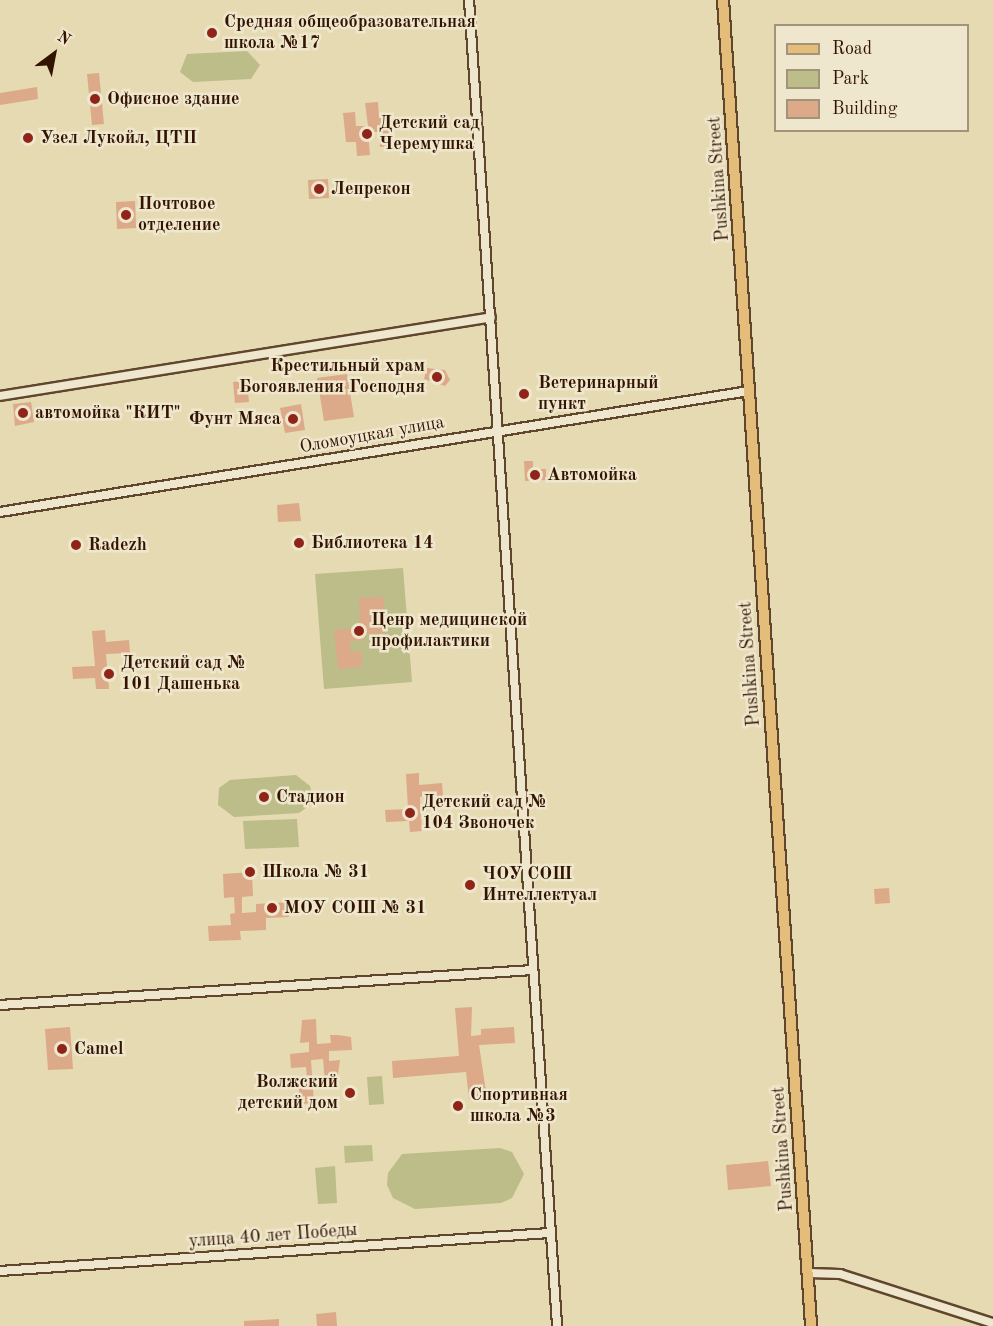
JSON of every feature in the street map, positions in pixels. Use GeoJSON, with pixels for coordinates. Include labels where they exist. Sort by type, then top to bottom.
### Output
{"type":"FeatureCollection","features":[{"type":"Feature","properties":{"kind":"main road","name":"Pushkina Street"},"geometry":{"type":"LineString","coordinates":[[723,0],[811,1326]]}},
{"type":"Feature","properties":{"kind":"street"},"geometry":{"type":"LineString","coordinates":[[469,0],[556,1326]]}},
{"type":"Feature","properties":{"kind":"street"},"geometry":{"type":"LineString","coordinates":[[0,396],[491,317]]}},
{"type":"Feature","properties":{"kind":"street","name":"Оломоуцкая улица"},"geometry":{"type":"LineString","coordinates":[[0,512],[749,391]]}},
{"type":"Feature","properties":{"kind":"street"},"geometry":{"type":"LineString","coordinates":[[0,1005],[533,970]]}},
{"type":"Feature","properties":{"kind":"street","name":"улица 40 лет Победы"},"geometry":{"type":"LineString","coordinates":[[0,1271],[549,1233]]}},
{"type":"Feature","properties":{"kind":"street"},"geometry":{"type":"LineString","coordinates":[[808,1273],[840,1274],[993,1323]]}},
{"type":"Feature","properties":{"kind":"green space"},"geometry":{"type":"Polygon","coordinates":[[[247,51],[260,65],[251,79],[193,82],[180,72],[187,54],[247,51]]]}},
{"type":"Feature","properties":{"kind":"green space"},"geometry":{"type":"Polygon","coordinates":[[[403,568],[412,682],[324,689],[315,574],[403,568]]]}},
{"type":"Feature","properties":{"kind":"green space","name":"Стадион"},"geometry":{"type":"Polygon","coordinates":[[[296,775],[310,786],[312,795],[310,805],[299,813],[234,817],[218,805],[219,788],[230,780],[296,775]]]}},
{"type":"Feature","properties":{"kind":"green space"},"geometry":{"type":"Polygon","coordinates":[[[297,819],[299,847],[245,849],[243,821],[297,819]]]}},
{"type":"Feature","properties":{"kind":"green space"},"geometry":{"type":"Polygon","coordinates":[[[382,1076],[384,1104],[369,1105],[367,1077],[382,1076]]]}},
{"type":"Feature","properties":{"kind":"green space"},"geometry":{"type":"Polygon","coordinates":[[[372,1145],[373,1161],[345,1163],[344,1146],[372,1145]]]}},
{"type":"Feature","properties":{"kind":"green space"},"geometry":{"type":"Polygon","coordinates":[[[500,1148],[512,1152],[524,1174],[512,1198],[501,1203],[415,1209],[393,1198],[387,1185],[388,1173],[402,1154],[500,1148]]]}},
{"type":"Feature","properties":{"kind":"green space"},"geometry":{"type":"Polygon","coordinates":[[[335,1166],[337,1203],[318,1204],[315,1168],[335,1166]]]}},
{"type":"Feature","properties":{"kind":"building","name":"Офисное здание"},"geometry":{"type":"Polygon","coordinates":[[[99,73],[104,124],[92,125],[87,74],[99,73]]]}},
{"type":"Feature","properties":{"kind":"building"},"geometry":{"type":"Polygon","coordinates":[[[37,87],[38,99],[0,105],[0,93],[37,87]]]}},
{"type":"Feature","properties":{"kind":"building"},"geometry":{"type":"Polygon","coordinates":[[[378,102],[379,117],[389,116],[393,146],[380,147],[379,132],[368,132],[370,155],[357,156],[356,142],[346,142],[343,113],[355,112],[356,126],[368,126],[365,103],[378,102]]]}},
{"type":"Feature","properties":{"kind":"building","name":"Лепрекон"},"geometry":{"type":"Polygon","coordinates":[[[328,179],[329,198],[309,199],[308,180],[328,179]]]}},
{"type":"Feature","properties":{"kind":"building","name":"Почтовое отделение"},"geometry":{"type":"Polygon","coordinates":[[[135,201],[136,228],[117,229],[116,202],[135,201]]]}},
{"type":"Feature","properties":{"kind":"building","name":"Крестильный храм Богоявления Господня"},"geometry":{"type":"Polygon","coordinates":[[[427,368],[445,370],[450,380],[445,386],[424,379],[427,368]]]}},
{"type":"Feature","properties":{"kind":"building"},"geometry":{"type":"Polygon","coordinates":[[[347,374],[354,417],[324,421],[317,378],[347,374]]]}},
{"type":"Feature","properties":{"kind":"building"},"geometry":{"type":"Polygon","coordinates":[[[247,380],[249,402],[235,403],[233,382],[247,380]]]}},
{"type":"Feature","properties":{"kind":"building","name":"автомойка \"КИТ\""},"geometry":{"type":"Polygon","coordinates":[[[31,402],[34,422],[15,426],[13,404],[31,402]]]}},
{"type":"Feature","properties":{"kind":"building","name":"Фунт Мяса"},"geometry":{"type":"Polygon","coordinates":[[[301,404],[305,430],[285,433],[280,408],[301,404]]]}},
{"type":"Feature","properties":{"kind":"building","name":"Автомойка"},"geometry":{"type":"Polygon","coordinates":[[[524,461],[533,461],[533,469],[546,469],[546,480],[525,481],[524,461]]]}},
{"type":"Feature","properties":{"kind":"building"},"geometry":{"type":"Polygon","coordinates":[[[299,503],[301,521],[278,522],[277,505],[299,503]]]}},
{"type":"Feature","properties":{"kind":"building","name":"Ценр медицинской профилактики"},"geometry":{"type":"Polygon","coordinates":[[[384,597],[385,633],[362,634],[363,640],[350,641],[351,652],[361,651],[362,667],[338,669],[334,630],[360,628],[359,598],[384,597]]]}},
{"type":"Feature","properties":{"kind":"building"},"geometry":{"type":"Polygon","coordinates":[[[105,630],[106,642],[129,640],[130,653],[106,654],[109,689],[96,689],[95,678],[73,679],[72,667],[95,666],[92,631],[105,630]]]}},
{"type":"Feature","properties":{"kind":"building"},"geometry":{"type":"Polygon","coordinates":[[[419,773],[419,785],[442,783],[443,796],[420,797],[422,831],[410,832],[409,821],[386,822],[385,810],[408,809],[406,774],[419,773]]]}},
{"type":"Feature","properties":{"kind":"building","name":"МОУ СОШ № 31"},"geometry":{"type":"Polygon","coordinates":[[[252,872],[253,896],[242,897],[242,913],[256,912],[256,904],[289,902],[289,917],[266,918],[266,930],[240,931],[241,940],[209,941],[208,926],[231,925],[230,914],[235,913],[234,897],[224,898],[223,874],[252,872]]]}},
{"type":"Feature","properties":{"kind":"building"},"geometry":{"type":"Polygon","coordinates":[[[889,888],[890,903],[875,904],[874,889],[889,888]]]}},
{"type":"Feature","properties":{"kind":"building","name":"Спортивная школа №3"},"geometry":{"type":"Polygon","coordinates":[[[472,1007],[471,1036],[481,1035],[481,1029],[514,1027],[515,1043],[479,1045],[487,1098],[469,1099],[466,1072],[393,1078],[392,1061],[459,1056],[455,1008],[472,1007]]]}},
{"type":"Feature","properties":{"kind":"building"},"geometry":{"type":"Polygon","coordinates":[[[316,1019],[317,1044],[331,1043],[330,1035],[351,1037],[352,1050],[329,1051],[329,1061],[340,1060],[337,1082],[325,1083],[323,1059],[311,1060],[314,1103],[300,1104],[298,1079],[307,1078],[306,1067],[291,1068],[290,1054],[309,1052],[309,1042],[300,1043],[302,1020],[316,1019]]]}},
{"type":"Feature","properties":{"kind":"building","name":"Camel"},"geometry":{"type":"Polygon","coordinates":[[[70,1027],[73,1069],[48,1070],[45,1029],[70,1027]]]}},
{"type":"Feature","properties":{"kind":"building"},"geometry":{"type":"Polygon","coordinates":[[[768,1161],[771,1186],[728,1190],[726,1165],[768,1161]]]}},
{"type":"Feature","properties":{"kind":"building"},"geometry":{"type":"Polygon","coordinates":[[[336,1312],[337,1326],[317,1326],[316,1314],[336,1312]]]}},
{"type":"Feature","properties":{"kind":"building"},"geometry":{"type":"Polygon","coordinates":[[[279,1319],[279,1326],[244,1326],[244,1321],[279,1319]]]}},
{"type":"Feature","properties":{"kind":"place","name":"Средняя общеобразовательная школа №17"},"geometry":{"type":"Point","coordinates":[212,33]}},
{"type":"Feature","properties":{"kind":"place","name":"Офисное здание"},"geometry":{"type":"Point","coordinates":[95,99]}},
{"type":"Feature","properties":{"kind":"place","name":"Детский сад Черемушка"},"geometry":{"type":"Point","coordinates":[367,134]}},
{"type":"Feature","properties":{"kind":"place","name":"Узел Лукойл, ЦТП"},"geometry":{"type":"Point","coordinates":[28,138]}},
{"type":"Feature","properties":{"kind":"place","name":"Лепрекон"},"geometry":{"type":"Point","coordinates":[319,189]}},
{"type":"Feature","properties":{"kind":"place","name":"Почтовое отделение"},"geometry":{"type":"Point","coordinates":[126,215]}},
{"type":"Feature","properties":{"kind":"place","name":"Крестильный храм Богоявления Господня"},"geometry":{"type":"Point","coordinates":[437,377]}},
{"type":"Feature","properties":{"kind":"place","name":"Ветеринарный пункт"},"geometry":{"type":"Point","coordinates":[524,394]}},
{"type":"Feature","properties":{"kind":"place","name":"автомойка \"КИТ\""},"geometry":{"type":"Point","coordinates":[23,413]}},
{"type":"Feature","properties":{"kind":"place","name":"Фунт Мяса"},"geometry":{"type":"Point","coordinates":[293,419]}},
{"type":"Feature","properties":{"kind":"place","name":"Автомойка"},"geometry":{"type":"Point","coordinates":[535,475]}},
{"type":"Feature","properties":{"kind":"place","name":"Библиотека 14"},"geometry":{"type":"Point","coordinates":[299,543]}},
{"type":"Feature","properties":{"kind":"place","name":"Radezh"},"geometry":{"type":"Point","coordinates":[76,545]}},
{"type":"Feature","properties":{"kind":"place","name":"Ценр медицинской профилактики"},"geometry":{"type":"Point","coordinates":[359,631]}},
{"type":"Feature","properties":{"kind":"place","name":"Детский сад № 101 Дашенька"},"geometry":{"type":"Point","coordinates":[109,674]}},
{"type":"Feature","properties":{"kind":"place","name":"Стадион"},"geometry":{"type":"Point","coordinates":[264,797]}},
{"type":"Feature","properties":{"kind":"place","name":"Детский сад № 104 Звоночек"},"geometry":{"type":"Point","coordinates":[410,813]}},
{"type":"Feature","properties":{"kind":"place","name":"Школа № 31"},"geometry":{"type":"Point","coordinates":[250,872]}},
{"type":"Feature","properties":{"kind":"place","name":"ЧОУ СОШ Интеллектуал"},"geometry":{"type":"Point","coordinates":[470,885]}},
{"type":"Feature","properties":{"kind":"place","name":"МОУ СОШ № 31"},"geometry":{"type":"Point","coordinates":[272,908]}},
{"type":"Feature","properties":{"kind":"place","name":"Camel"},"geometry":{"type":"Point","coordinates":[62,1049]}},
{"type":"Feature","properties":{"kind":"place","name":"Волжский детский дом"},"geometry":{"type":"Point","coordinates":[350,1093]}},
{"type":"Feature","properties":{"kind":"place","name":"Спортивная школа №3"},"geometry":{"type":"Point","coordinates":[458,1106]}}]}
